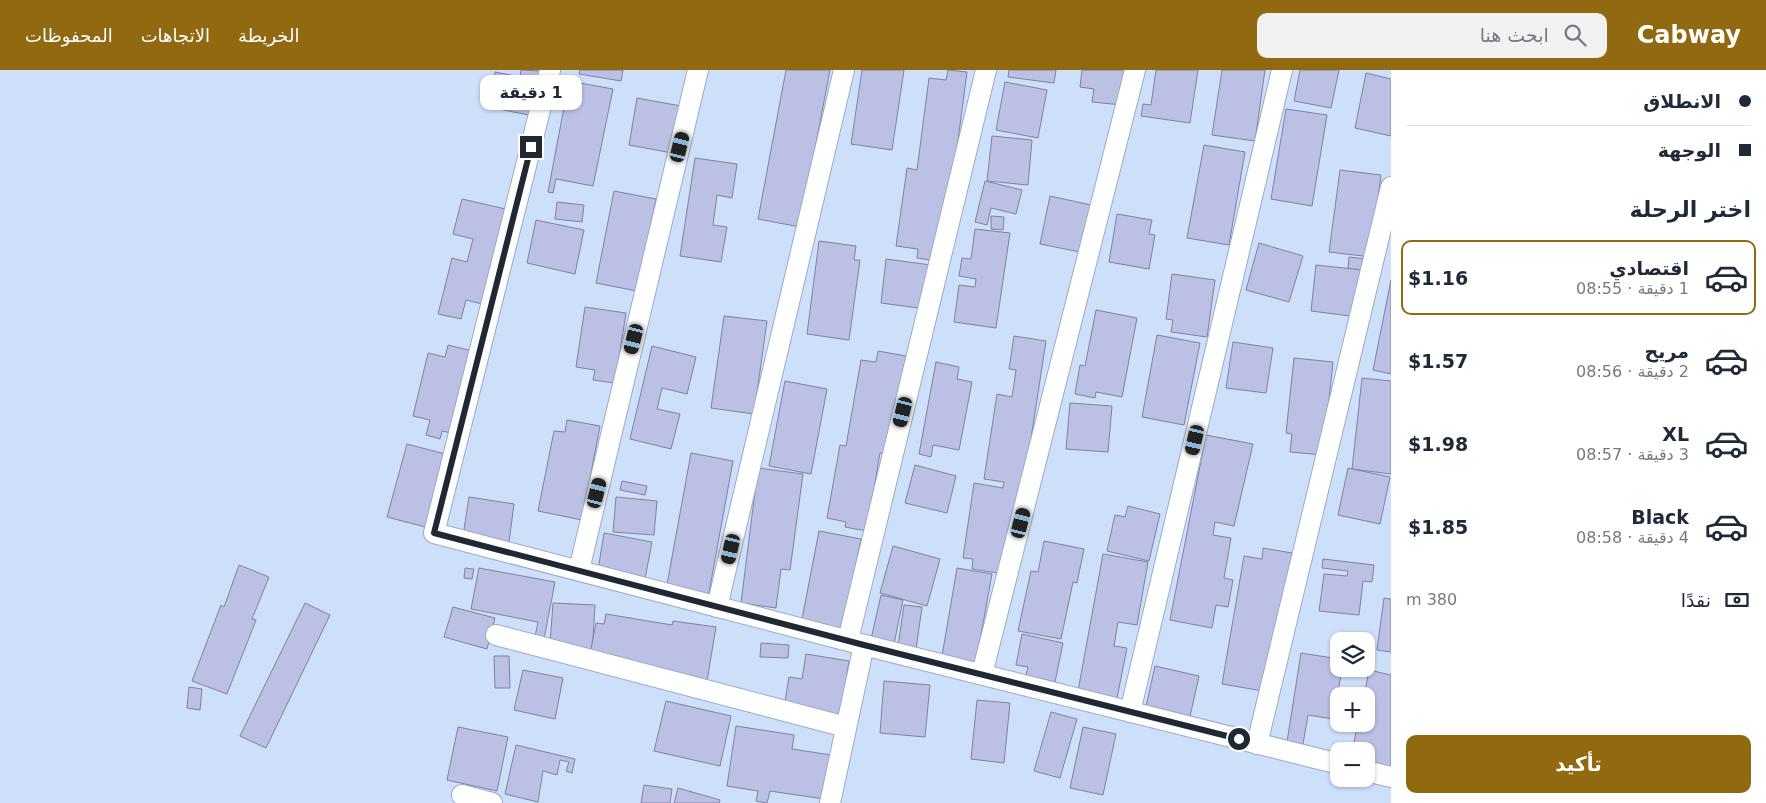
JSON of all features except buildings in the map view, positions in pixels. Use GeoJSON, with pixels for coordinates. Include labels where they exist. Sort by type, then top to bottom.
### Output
{"type":"FeatureCollection","features":[{"type":"Feature","properties":{"kind":"street"},"geometry":{"type":"LineString","coordinates":[[550,70],[434,533],[856,643],[1330,762]]}},
{"type":"Feature","properties":{"kind":"street"},"geometry":{"type":"LineString","coordinates":[[579,570],[698,70]]}},
{"type":"Feature","properties":{"kind":"street"},"geometry":{"type":"LineString","coordinates":[[717,607],[844,70]]}},
{"type":"Feature","properties":{"kind":"street"},"geometry":{"type":"LineString","coordinates":[[830,803],[846,727],[856,643],[986,70]]}},
{"type":"Feature","properties":{"kind":"street"},"geometry":{"type":"LineString","coordinates":[[982,674],[1135,70]]}},
{"type":"Feature","properties":{"kind":"street"},"geometry":{"type":"LineString","coordinates":[[1130,712],[1282,70]]}},
{"type":"Feature","properties":{"kind":"street"},"geometry":{"type":"LineString","coordinates":[[1257,744],[1391,187]]}},
{"type":"Feature","properties":{"kind":"street"},"geometry":{"type":"LineString","coordinates":[[496,635],[846,727]]}},
{"type":"Feature","properties":{"kind":"street"},"geometry":{"type":"LineString","coordinates":[[1375,773],[1391,777]]}},
{"type":"Feature","properties":{"kind":"street"},"geometry":{"type":"LineString","coordinates":[[462,795],[492,803]]}},
{"type":"Feature","properties":{"kind":"route"},"geometry":{"type":"LineString","coordinates":[[531,147],[434,533],[864,645],[1239,739]]}}]}
